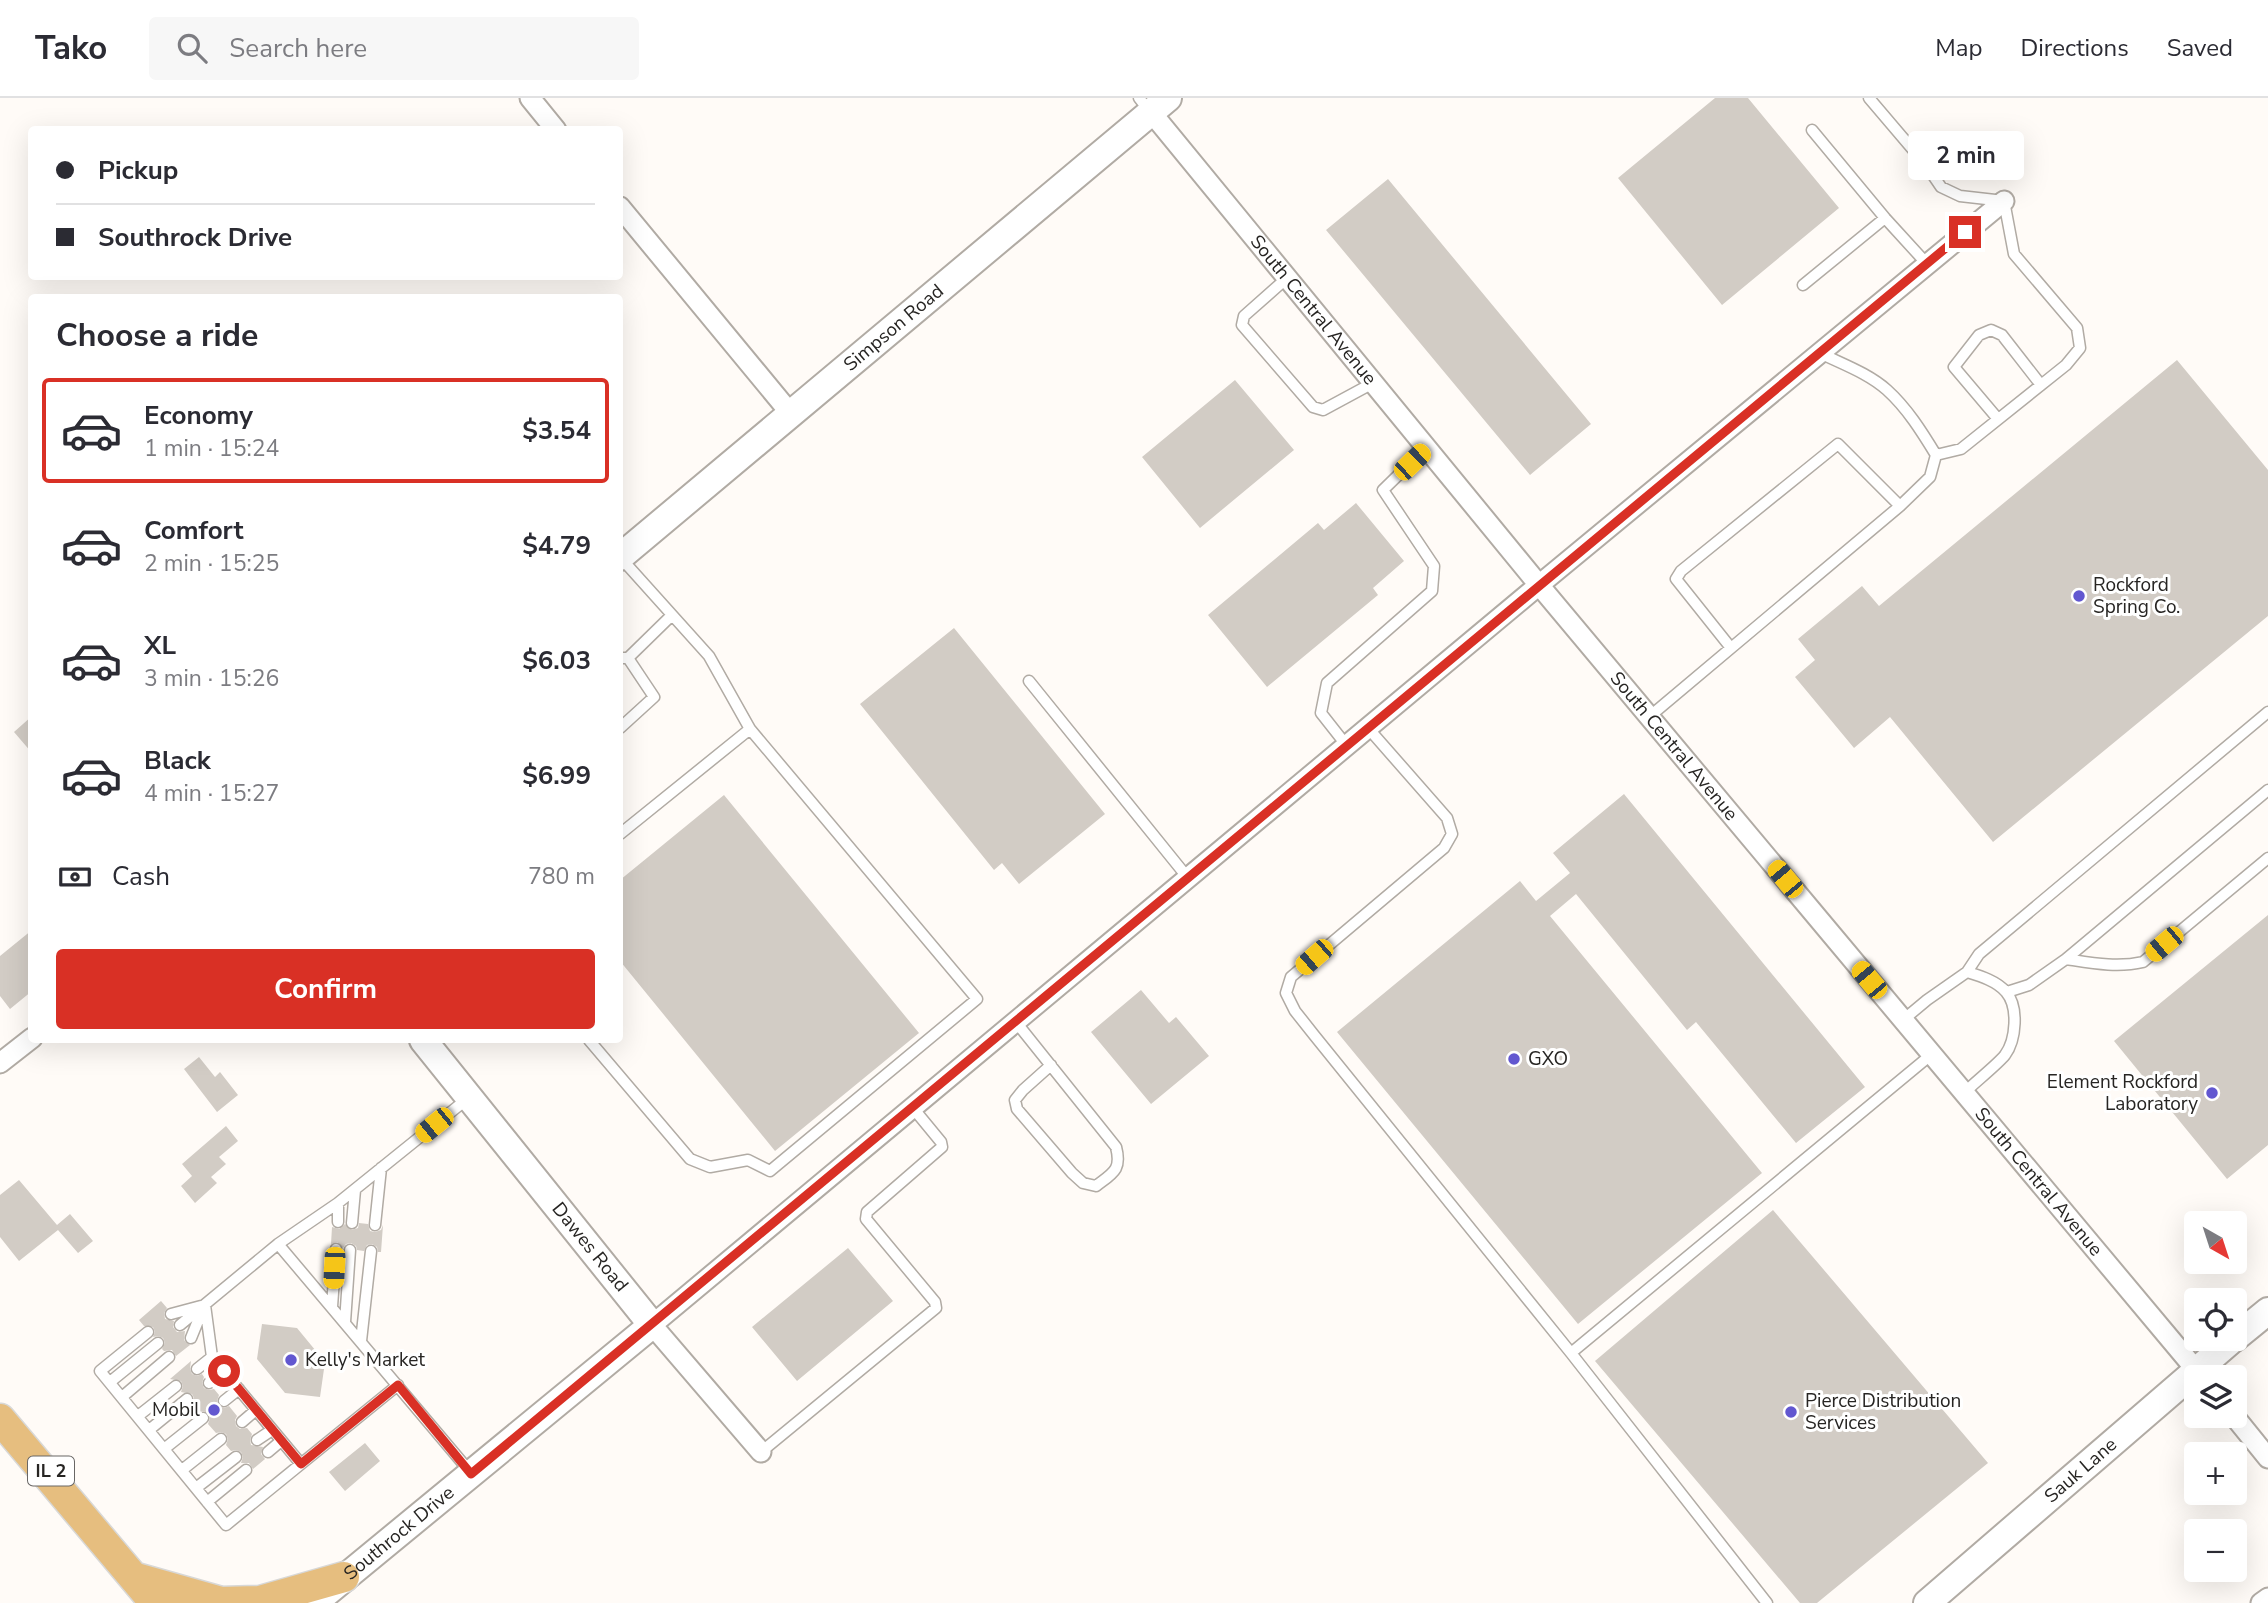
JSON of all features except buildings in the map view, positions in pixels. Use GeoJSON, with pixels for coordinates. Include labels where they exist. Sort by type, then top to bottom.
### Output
{"type":"FeatureCollection","features":[{"type":"Feature","properties":{"kind":"main road","name":"IL 2"},"geometry":{"type":"LineString","coordinates":[[0,1403],[103,1539]]}},
{"type":"Feature","properties":{"kind":"main road","name":"IL 2"},"geometry":{"type":"LineString","coordinates":[[0,1419],[155,1603]]}},
{"type":"Feature","properties":{"kind":"main road"},"geometry":{"type":"LineString","coordinates":[[136,1578],[221,1602],[260,1601],[344,1577]]}},
{"type":"Feature","properties":{"kind":"street"},"geometry":{"type":"LineString","coordinates":[[530,98],[553,126]]}},
{"type":"Feature","properties":{"kind":"street","name":"South Central Avenue"},"geometry":{"type":"LineString","coordinates":[[1153,103],[1287,278],[1426,448],[2192,1365]]}},
{"type":"Feature","properties":{"kind":"street","name":"Simpson Road"},"geometry":{"type":"LineString","coordinates":[[623,554],[1119,142],[1153,103]]}},
{"type":"Feature","properties":{"kind":"street","name":"Southrock Drive"},"geometry":{"type":"LineString","coordinates":[[314,1603],[2004,201]]}},
{"type":"Feature","properties":{"kind":"street"},"geometry":{"type":"LineString","coordinates":[[623,210],[791,414]]}},
{"type":"Feature","properties":{"kind":"street"},"geometry":{"type":"LineString","coordinates":[[0,1063],[28,1041]]}},
{"type":"Feature","properties":{"kind":"street","name":"Dawes Road"},"geometry":{"type":"LineString","coordinates":[[425,1043],[652,1325],[761,1452]]}},
{"type":"Feature","properties":{"kind":"street","name":"Sauk Lane"},"geometry":{"type":"LineString","coordinates":[[2247,1328],[2268,1311]]}},
{"type":"Feature","properties":{"kind":"street","name":"Sauk Lane"},"geometry":{"type":"LineString","coordinates":[[2207,1365],[2221,1351]]}},
{"type":"Feature","properties":{"kind":"street","name":"Sauk Lane"},"geometry":{"type":"LineString","coordinates":[[1927,1603],[2184,1386]]}},
{"type":"Feature","properties":{"kind":"street"},"geometry":{"type":"LineString","coordinates":[[2244,1428],[2268,1458]]}},
{"type":"Feature","properties":{"kind":"street"},"geometry":{"type":"LineString","coordinates":[[2261,1603],[2268,1598]]}},
{"type":"Feature","properties":{"kind":"lane"},"geometry":{"type":"LineString","coordinates":[[1869,98],[1926,165],[1941,187],[1960,196],[2004,201],[2014,254],[2077,328],[2080,348],[2066,365],[1961,449],[1936,455]]}},
{"type":"Feature","properties":{"kind":"lane"},"geometry":{"type":"LineString","coordinates":[[1812,130],[1927,264]]}},
{"type":"Feature","properties":{"kind":"lane"},"geometry":{"type":"LineString","coordinates":[[1802,285],[1885,218]]}},
{"type":"Feature","properties":{"kind":"lane"},"geometry":{"type":"LineString","coordinates":[[1287,278],[1244,316],[1242,325],[1313,407],[1323,410],[1373,383]]}},
{"type":"Feature","properties":{"kind":"lane"},"geometry":{"type":"LineString","coordinates":[[1998,419],[1954,367],[1979,335],[1991,330],[2002,335],[2041,385]]}},
{"type":"Feature","properties":{"kind":"lane"},"geometry":{"type":"LineString","coordinates":[[1649,717],[1900,506],[1930,477],[1936,455],[1916,423],[1886,390],[1854,369],[1819,353]]}},
{"type":"Feature","properties":{"kind":"lane"},"geometry":{"type":"LineString","coordinates":[[1731,648],[1676,579],[1681,571],[1838,444],[1900,506]]}},
{"type":"Feature","properties":{"kind":"lane"},"geometry":{"type":"LineString","coordinates":[[1347,746],[1321,713],[1327,683],[1432,591],[1434,566],[1383,490],[1426,448]]}},
{"type":"Feature","properties":{"kind":"lane"},"geometry":{"type":"LineString","coordinates":[[592,1043],[690,1159],[710,1167],[748,1160],[770,1171],[977,999],[750,729],[709,656],[623,560]]}},
{"type":"Feature","properties":{"kind":"lane"},"geometry":{"type":"LineString","coordinates":[[623,725],[654,697],[624,658],[673,615]]}},
{"type":"Feature","properties":{"kind":"lane"},"geometry":{"type":"LineString","coordinates":[[1029,681],[1188,878]]}},
{"type":"Feature","properties":{"kind":"lane"},"geometry":{"type":"LineString","coordinates":[[1903,1020],[1967,972],[1979,954],[2268,712]]}},
{"type":"Feature","properties":{"kind":"lane"},"geometry":{"type":"LineString","coordinates":[[1368,728],[1447,818],[1452,834],[1444,848],[1291,977],[1286,993],[1295,1011],[1571,1353],[1767,1603]]}},
{"type":"Feature","properties":{"kind":"lane"},"geometry":{"type":"LineString","coordinates":[[623,832],[750,729]]}},
{"type":"Feature","properties":{"kind":"lane"},"geometry":{"type":"LineString","coordinates":[[2007,992],[2029,985],[2066,959],[2268,790]]}},
{"type":"Feature","properties":{"kind":"lane"},"geometry":{"type":"LineString","coordinates":[[2066,959],[2104,965],[2143,962],[2268,859]]}},
{"type":"Feature","properties":{"kind":"lane"},"geometry":{"type":"LineString","coordinates":[[1964,1093],[2005,1055],[2014,1028],[2014,1009],[2007,992],[1984,977],[1967,972]]}},
{"type":"Feature","properties":{"kind":"lane"},"geometry":{"type":"LineString","coordinates":[[1016,1022],[1051,1065],[1116,1147],[1119,1159],[1115,1171],[1096,1185],[1083,1183],[1072,1173],[1017,1109],[1015,1100],[1051,1065]]}},
{"type":"Feature","properties":{"kind":"lane"},"geometry":{"type":"LineString","coordinates":[[1571,1353],[1932,1055]]}},
{"type":"Feature","properties":{"kind":"lane"},"geometry":{"type":"LineString","coordinates":[[180,1325],[278,1244],[355,1190],[469,1097]]}},
{"type":"Feature","properties":{"kind":"lane"},"geometry":{"type":"LineString","coordinates":[[761,1452],[936,1308],[935,1302],[866,1219],[867,1212],[942,1147],[941,1142],[913,1108]]}},
{"type":"Feature","properties":{"kind":"lane"},"geometry":{"type":"LineString","coordinates":[[374,1225],[381,1168]]}},
{"type":"Feature","properties":{"kind":"lane"},"geometry":{"type":"LineString","coordinates":[[352,1223],[355,1190]]}},
{"type":"Feature","properties":{"kind":"lane"},"geometry":{"type":"LineString","coordinates":[[338,1203],[338,1222]]}},
{"type":"Feature","properties":{"kind":"lane"},"geometry":{"type":"LineString","coordinates":[[278,1244],[471,1474]]}},
{"type":"Feature","properties":{"kind":"lane"},"geometry":{"type":"LineString","coordinates":[[332,1307],[335,1249]]}},
{"type":"Feature","properties":{"kind":"lane"},"geometry":{"type":"LineString","coordinates":[[345,1322],[350,1250]]}},
{"type":"Feature","properties":{"kind":"lane"},"geometry":{"type":"LineString","coordinates":[[361,1341],[371,1251]]}},
{"type":"Feature","properties":{"kind":"lane"},"geometry":{"type":"LineString","coordinates":[[171,1314],[205,1305]]}},
{"type":"Feature","properties":{"kind":"lane"},"geometry":{"type":"LineString","coordinates":[[191,1338],[205,1305]]}},
{"type":"Feature","properties":{"kind":"lane"},"geometry":{"type":"LineString","coordinates":[[205,1305],[212,1357],[301,1464]]}},
{"type":"Feature","properties":{"kind":"lane"},"geometry":{"type":"LineString","coordinates":[[148,1332],[100,1370],[226,1525],[398,1385]]}},
{"type":"Feature","properties":{"kind":"lane"},"geometry":{"type":"LineString","coordinates":[[110,1382],[158,1343]]}},
{"type":"Feature","properties":{"kind":"lane"},"geometry":{"type":"LineString","coordinates":[[122,1397],[169,1357]]}},
{"type":"Feature","properties":{"kind":"lane"},"geometry":{"type":"LineString","coordinates":[[197,1369],[212,1357]]}},
{"type":"Feature","properties":{"kind":"lane"},"geometry":{"type":"LineString","coordinates":[[209,1382],[224,1371]]}},
{"type":"Feature","properties":{"kind":"lane"},"geometry":{"type":"LineString","coordinates":[[138,1416],[176,1386]]}},
{"type":"Feature","properties":{"kind":"lane"},"geometry":{"type":"LineString","coordinates":[[225,1401],[239,1389]]}},
{"type":"Feature","properties":{"kind":"lane"},"geometry":{"type":"LineString","coordinates":[[149,1430],[187,1399]]}},
{"type":"Feature","properties":{"kind":"lane"},"geometry":{"type":"LineString","coordinates":[[242,1422],[256,1410]]}},
{"type":"Feature","properties":{"kind":"lane"},"geometry":{"type":"LineString","coordinates":[[164,1449],[203,1418]]}},
{"type":"Feature","properties":{"kind":"lane"},"geometry":{"type":"LineString","coordinates":[[257,1440],[272,1430]]}},
{"type":"Feature","properties":{"kind":"lane"},"geometry":{"type":"LineString","coordinates":[[182,1470],[220,1439]]}},
{"type":"Feature","properties":{"kind":"lane"},"geometry":{"type":"LineString","coordinates":[[268,1452],[281,1441]]}},
{"type":"Feature","properties":{"kind":"lane"},"geometry":{"type":"LineString","coordinates":[[196,1488],[236,1457]]}},
{"type":"Feature","properties":{"kind":"lane"},"geometry":{"type":"LineString","coordinates":[[207,1502],[246,1470]]}},
{"type":"Feature","properties":{"kind":"place","name":"Rockford Spring Co."},"geometry":{"type":"Point","coordinates":[2079,596]}},
{"type":"Feature","properties":{"kind":"place","name":"GXO"},"geometry":{"type":"Point","coordinates":[1514,1059]}},
{"type":"Feature","properties":{"kind":"place","name":"Element Rockford Laboratory"},"geometry":{"type":"Point","coordinates":[2212,1093]}},
{"type":"Feature","properties":{"kind":"place","name":"Kelly's Market"},"geometry":{"type":"Point","coordinates":[291,1360]}},
{"type":"Feature","properties":{"kind":"place","name":"Mobil"},"geometry":{"type":"Point","coordinates":[214,1410]}},
{"type":"Feature","properties":{"kind":"place","name":"Pierce Distribution Services"},"geometry":{"type":"Point","coordinates":[1791,1412]}},
{"type":"Feature","properties":{"kind":"route"},"geometry":{"type":"LineString","coordinates":[[224,1371],[301,1464],[398,1385],[471,1474],[1965,232]]}}]}
